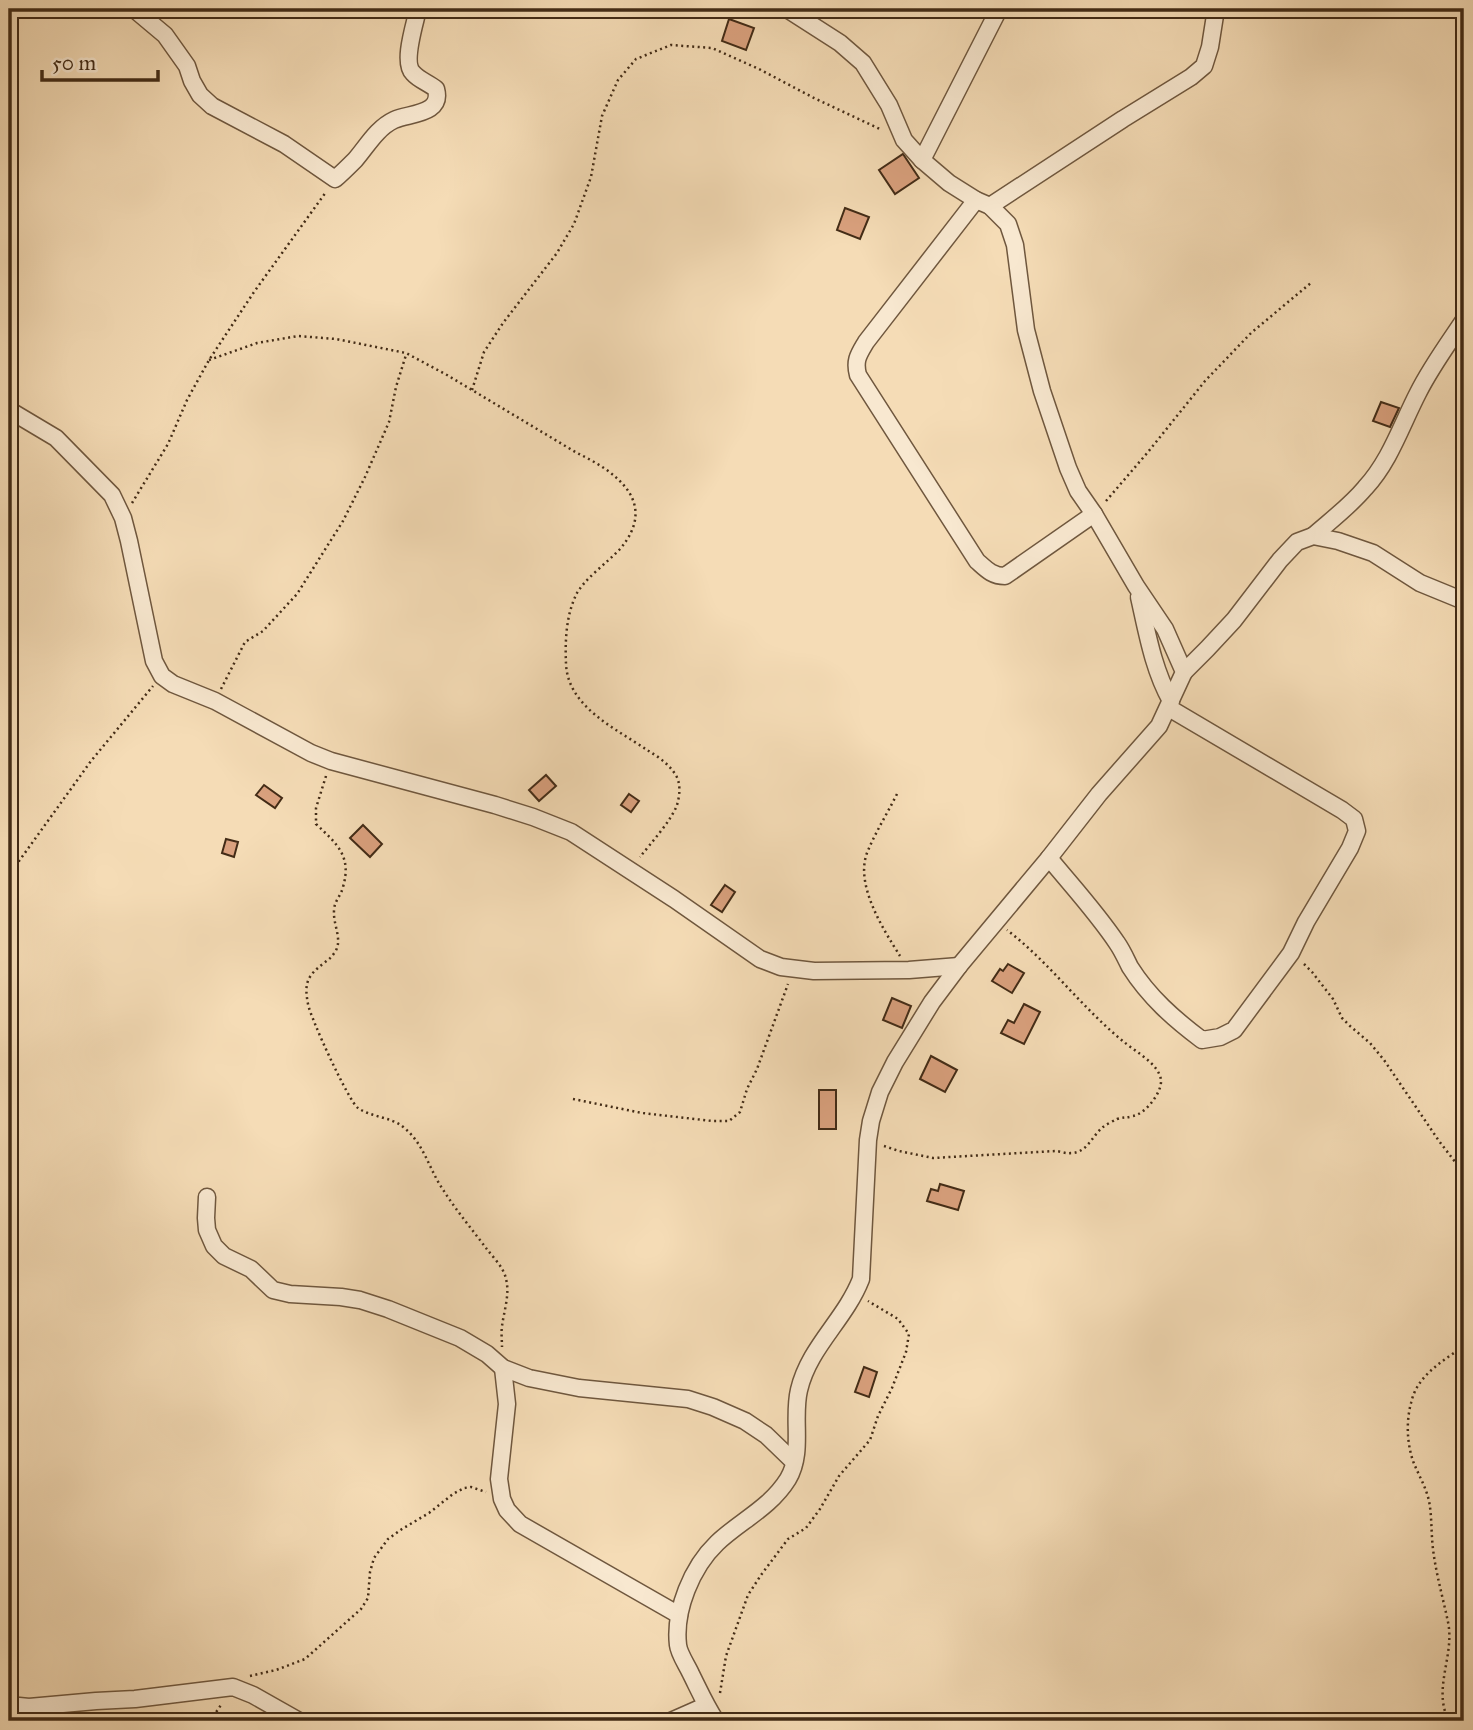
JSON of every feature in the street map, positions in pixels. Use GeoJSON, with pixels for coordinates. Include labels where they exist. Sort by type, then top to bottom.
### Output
{"type":"FeatureCollection","features":[{"type":"Feature","properties":{"kind":"street"},"geometry":{"type":"LineString","coordinates":[[134,9],[165,35],[187,66],[200,95],[212,106],[284,144],[335,179],[382,128],[392,121],[425,112],[438,97],[436,89],[413,74],[409,67],[408,57],[418,9]]}},
{"type":"Feature","properties":{"kind":"street"},"geometry":{"type":"LineString","coordinates":[[787,9],[840,43],[863,63],[889,105],[904,140],[922,160],[949,183],[983,203],[1008,224],[1015,245],[1026,330],[1042,391],[1073,480],[1165,629],[1184,671]]}},
{"type":"Feature","properties":{"kind":"street"},"geometry":{"type":"LineString","coordinates":[[922,160],[999,9]]}},
{"type":"Feature","properties":{"kind":"street"},"geometry":{"type":"LineString","coordinates":[[1094,514],[1004,576],[990,573],[977,561],[858,376],[855,366],[866,342],[983,203],[1102,133],[1204,66],[1216,9]]}},
{"type":"Feature","properties":{"kind":"street"},"geometry":{"type":"LineString","coordinates":[[716,1721],[705,1706],[678,1647],[678,1615],[684,1595],[717,1543],[774,1498],[789,1477],[794,1462],[797,1433],[795,1406],[804,1371],[856,1294],[861,1279],[868,1140],[880,1092],[895,1062],[958,966],[1099,794],[1160,726],[1184,671],[1234,620],[1280,559],[1297,542],[1312,536],[1365,489],[1399,436],[1418,393],[1442,351],[1464,320]]}},
{"type":"Feature","properties":{"kind":"street"},"geometry":{"type":"LineString","coordinates":[[9,410],[56,438],[112,495],[130,541],[154,662],[162,676],[173,684],[215,701],[331,761],[533,817],[571,832],[760,959],[781,967],[814,971],[909,970],[958,966]]}},
{"type":"Feature","properties":{"kind":"street"},"geometry":{"type":"LineString","coordinates":[[1312,536],[1338,541],[1373,553],[1420,583],[1464,601]]}},
{"type":"Feature","properties":{"kind":"street"},"geometry":{"type":"LineString","coordinates":[[1049,858],[1102,922],[1119,945],[1130,967],[1159,1005],[1202,1040],[1220,1037],[1234,1030],[1291,953],[1357,831],[1353,819],[1342,810],[1170,705],[1151,653],[1136,586]]}},
{"type":"Feature","properties":{"kind":"street"},"geometry":{"type":"LineString","coordinates":[[207,1198],[206,1218],[214,1246],[224,1256],[251,1269],[273,1290],[290,1294],[341,1297],[388,1309],[474,1345],[503,1368],[516,1374],[552,1384],[688,1399],[713,1407],[745,1421],[766,1435],[794,1462]]}},
{"type":"Feature","properties":{"kind":"street"},"geometry":{"type":"LineString","coordinates":[[503,1368],[507,1404],[499,1479],[507,1510],[520,1524],[678,1615]]}},
{"type":"Feature","properties":{"kind":"street"},"geometry":{"type":"LineString","coordinates":[[9,1705],[29,1707],[135,1699],[233,1687],[299,1721]]}},
{"type":"Feature","properties":{"kind":"street"},"geometry":{"type":"LineString","coordinates":[[671,1721],[705,1706]]}},
{"type":"Feature","properties":{"kind":"path"},"geometry":{"type":"LineString","coordinates":[[472,390],[484,352],[557,253],[574,224],[591,177],[602,116],[618,80],[636,59],[671,45],[712,48],[904,140]]}},
{"type":"Feature","properties":{"kind":"path"},"geometry":{"type":"LineString","coordinates":[[123,518],[168,444],[187,400],[209,360],[335,179]]}},
{"type":"Feature","properties":{"kind":"path"},"geometry":{"type":"LineString","coordinates":[[1094,514],[1205,381],[1251,333],[1312,282]]}},
{"type":"Feature","properties":{"kind":"path"},"geometry":{"type":"LineString","coordinates":[[209,360],[257,343],[298,336],[336,339],[406,354],[599,464],[620,480],[634,500],[636,513],[632,528],[621,547],[577,593],[569,617],[566,667],[575,694],[597,717],[661,759],[676,775],[680,788],[676,806],[630,871]]}},
{"type":"Feature","properties":{"kind":"path"},"geometry":{"type":"LineString","coordinates":[[215,701],[245,642],[263,631],[297,594],[343,521],[388,422],[406,354]]}},
{"type":"Feature","properties":{"kind":"path"},"geometry":{"type":"LineString","coordinates":[[9,874],[84,770],[162,676]]}},
{"type":"Feature","properties":{"kind":"path"},"geometry":{"type":"LineString","coordinates":[[331,761],[316,808],[316,824],[341,849],[346,861],[345,878],[343,891],[334,903],[337,948],[334,955],[313,971],[306,983],[309,1009],[348,1095],[357,1108],[401,1125],[415,1139],[440,1186],[506,1277],[508,1289],[502,1326],[503,1368]]}},
{"type":"Feature","properties":{"kind":"path"},"geometry":{"type":"LineString","coordinates":[[897,794],[866,855],[863,869],[866,894],[909,970]]}},
{"type":"Feature","properties":{"kind":"path"},"geometry":{"type":"LineString","coordinates":[[868,1140],[899,1151],[933,1158],[1009,1152],[1055,1151],[1072,1154],[1084,1149],[1103,1127],[1115,1120],[1142,1112],[1161,1088],[1161,1078],[1155,1067],[1114,1034],[1025,944],[996,922]]}},
{"type":"Feature","properties":{"kind":"path"},"geometry":{"type":"LineString","coordinates":[[1291,953],[1312,972],[1333,999],[1342,1018],[1370,1043],[1384,1060],[1433,1132],[1464,1171]]}},
{"type":"Feature","properties":{"kind":"path"},"geometry":{"type":"LineString","coordinates":[[573,1099],[642,1112],[729,1121],[740,1112],[784,992],[796,968]]}},
{"type":"Feature","properties":{"kind":"path"},"geometry":{"type":"LineString","coordinates":[[720,1694],[726,1656],[748,1595],[788,1539],[806,1528],[839,1476],[870,1440],[906,1352],[909,1334],[898,1319],[856,1294]]}},
{"type":"Feature","properties":{"kind":"path"},"geometry":{"type":"LineString","coordinates":[[1448,1721],[1444,1712],[1442,1685],[1451,1637],[1433,1550],[1429,1500],[1413,1461],[1408,1441],[1408,1425],[1410,1403],[1426,1375],[1464,1346]]}},
{"type":"Feature","properties":{"kind":"path"},"geometry":{"type":"LineString","coordinates":[[233,1687],[245,1677],[276,1670],[305,1659],[337,1632],[361,1609],[368,1598],[374,1558],[388,1539],[402,1528],[464,1488],[471,1487],[502,1499]]}},
{"type":"Feature","properties":{"kind":"building"},"geometry":{"type":"Polygon","coordinates":[[[729,19],[754,28],[746,50],[722,41],[729,19]]]}},
{"type":"Feature","properties":{"kind":"building"},"geometry":{"type":"Polygon","coordinates":[[[903,154],[919,178],[895,194],[879,170],[903,154]]]}},
{"type":"Feature","properties":{"kind":"building"},"geometry":{"type":"Polygon","coordinates":[[[845,208],[869,217],[860,239],[837,230],[845,208]]]}},
{"type":"Feature","properties":{"kind":"building"},"geometry":{"type":"Polygon","coordinates":[[[1381,402],[1399,408],[1390,427],[1373,421],[1381,402]]]}},
{"type":"Feature","properties":{"kind":"building"},"geometry":{"type":"Polygon","coordinates":[[[546,775],[556,786],[539,801],[529,790],[546,775]]]}},
{"type":"Feature","properties":{"kind":"building"},"geometry":{"type":"Polygon","coordinates":[[[264,785],[282,798],[275,808],[256,795],[264,785]]]}},
{"type":"Feature","properties":{"kind":"building"},"geometry":{"type":"Polygon","coordinates":[[[629,794],[639,801],[631,812],[621,805],[629,794]]]}},
{"type":"Feature","properties":{"kind":"building"},"geometry":{"type":"Polygon","coordinates":[[[363,825],[382,844],[370,857],[350,838],[363,825]]]}},
{"type":"Feature","properties":{"kind":"building"},"geometry":{"type":"Polygon","coordinates":[[[226,839],[238,842],[234,857],[222,853],[226,839]]]}},
{"type":"Feature","properties":{"kind":"building"},"geometry":{"type":"Polygon","coordinates":[[[725,885],[735,892],[722,912],[711,905],[725,885]]]}},
{"type":"Feature","properties":{"kind":"building"},"geometry":{"type":"Polygon","coordinates":[[[1008,964],[1024,973],[1012,993],[992,981],[1000,969],[1003,971],[1008,964]]]}},
{"type":"Feature","properties":{"kind":"building"},"geometry":{"type":"Polygon","coordinates":[[[892,998],[911,1006],[902,1028],[883,1020],[892,998]]]}},
{"type":"Feature","properties":{"kind":"building"},"geometry":{"type":"Polygon","coordinates":[[[1024,1004],[1040,1012],[1024,1044],[1001,1033],[1008,1020],[1014,1023],[1024,1004]]]}},
{"type":"Feature","properties":{"kind":"building"},"geometry":{"type":"Polygon","coordinates":[[[931,1056],[957,1070],[945,1092],[920,1079],[931,1056]]]}},
{"type":"Feature","properties":{"kind":"building"},"geometry":{"type":"Polygon","coordinates":[[[819,1090],[836,1090],[836,1129],[819,1129],[819,1090]]]}},
{"type":"Feature","properties":{"kind":"building"},"geometry":{"type":"Polygon","coordinates":[[[940,1184],[964,1191],[958,1210],[927,1201],[931,1189],[938,1191],[940,1184]]]}},
{"type":"Feature","properties":{"kind":"building"},"geometry":{"type":"Polygon","coordinates":[[[864,1367],[877,1372],[869,1397],[855,1392],[864,1367]]]}}]}
